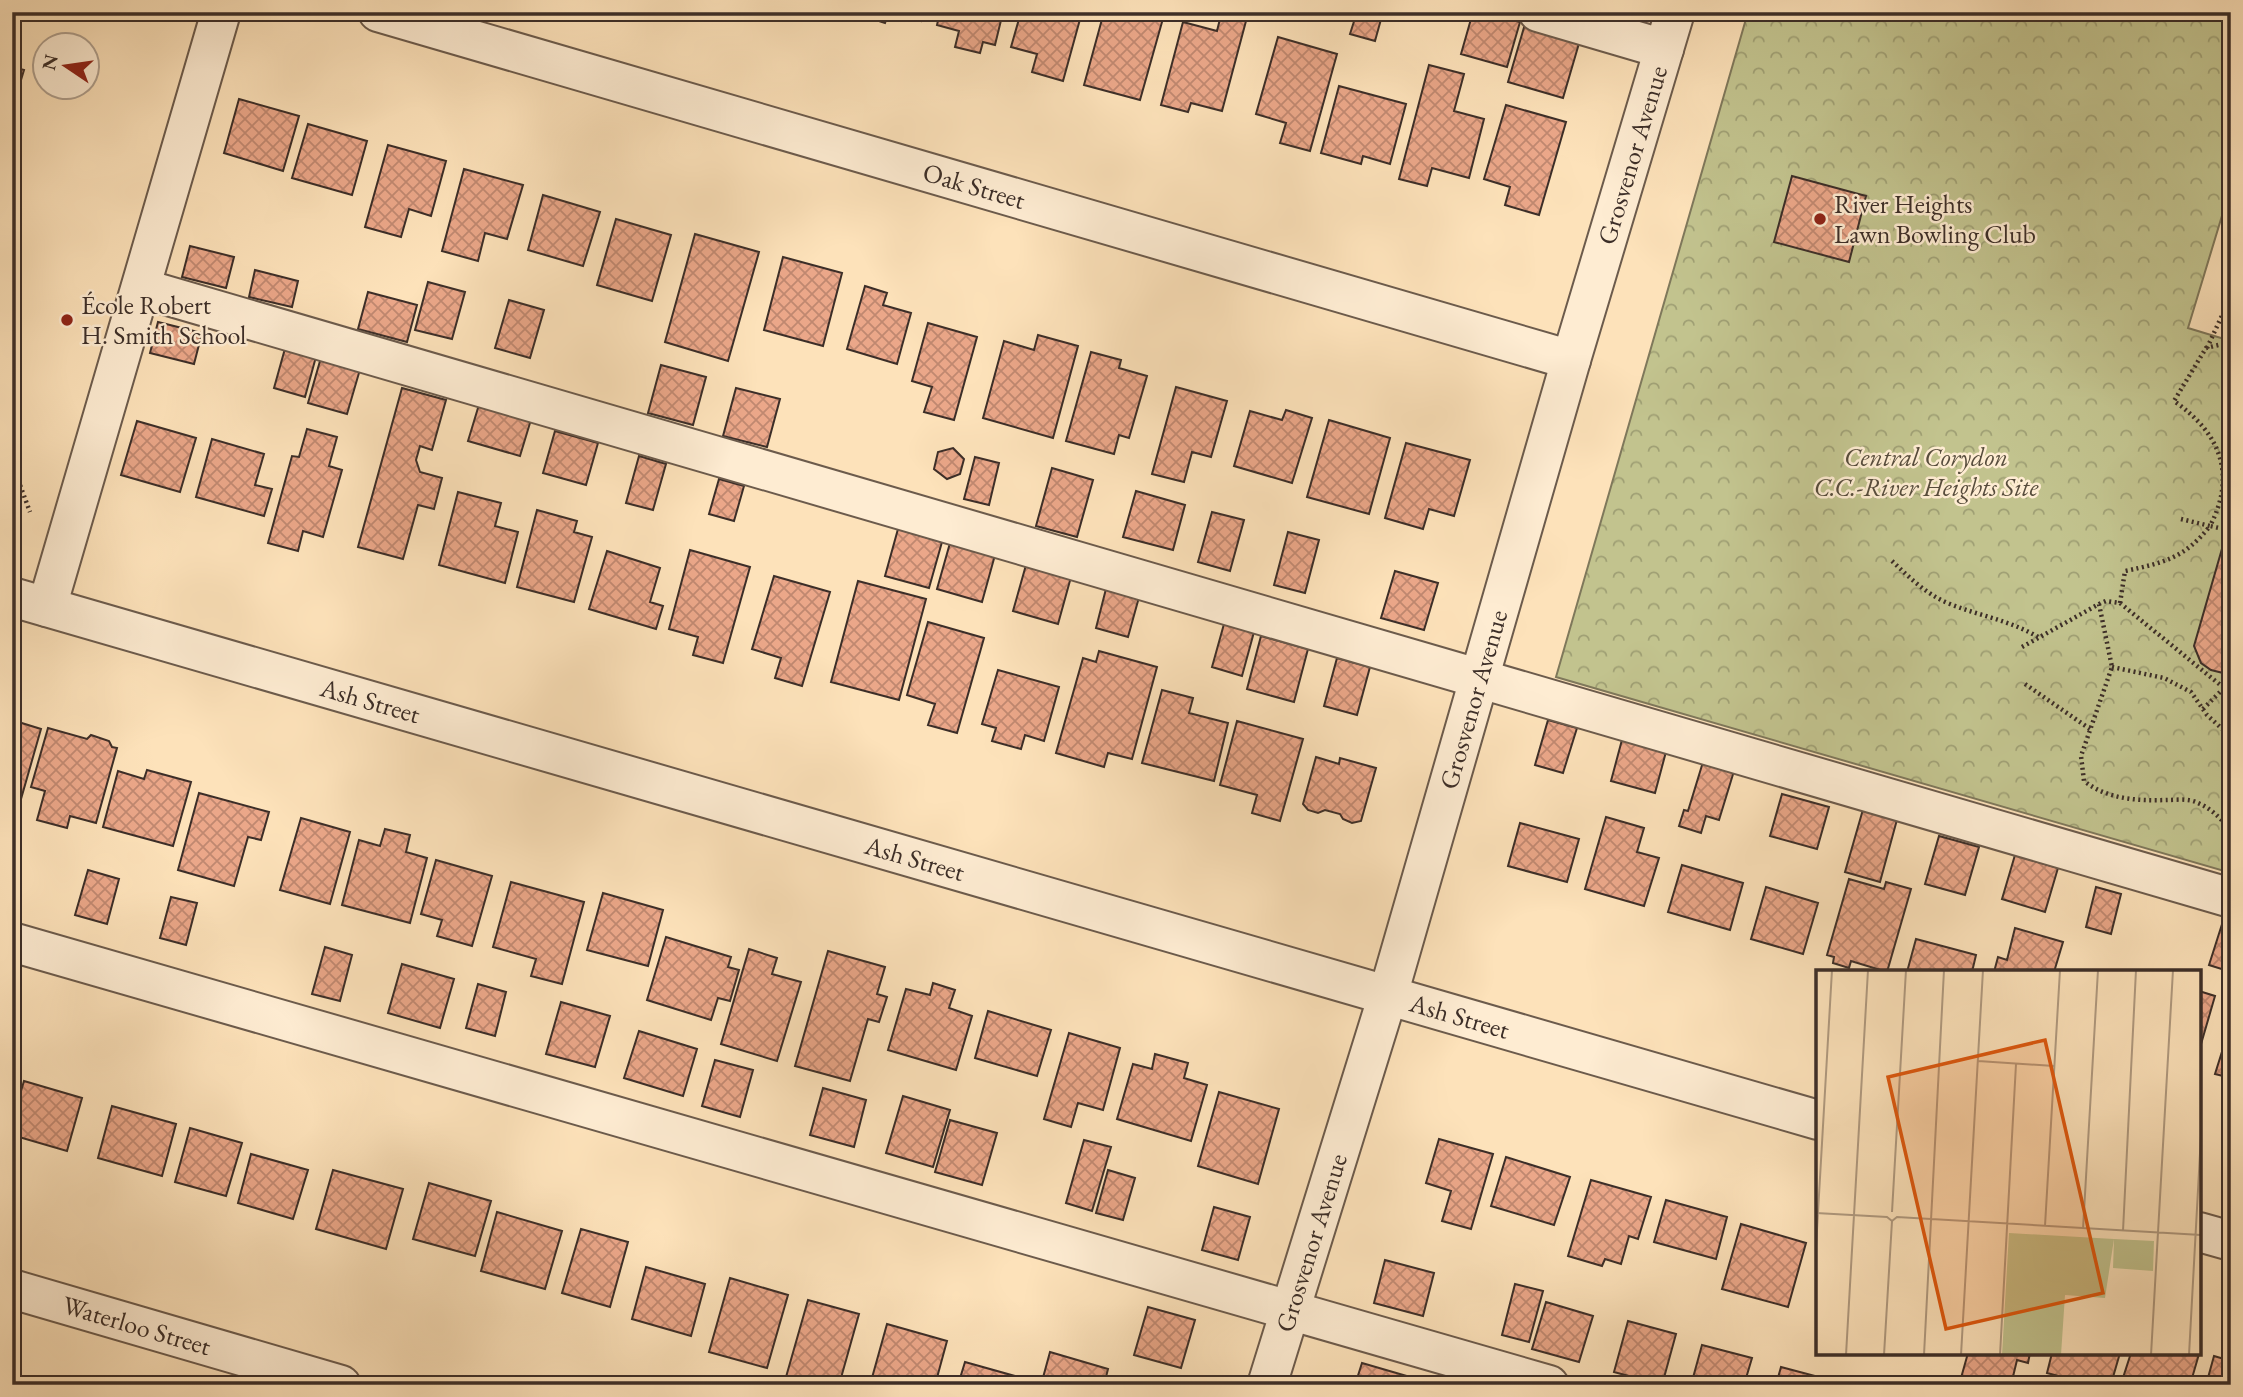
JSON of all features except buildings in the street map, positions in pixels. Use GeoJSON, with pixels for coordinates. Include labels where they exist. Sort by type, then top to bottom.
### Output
{"type":"FeatureCollection","features":[{"type":"Feature","properties":{"kind":"street"},"geometry":{"type":"LineString","coordinates":[[30,602],[141,288],[221,12]]}},
{"type":"Feature","properties":{"kind":"street","name":"Oak Street"},"geometry":{"type":"LineString","coordinates":[[378,12],[1571,360]]}},
{"type":"Feature","properties":{"kind":"street"},"geometry":{"type":"LineString","coordinates":[[1538,12],[1664,49]]}},
{"type":"Feature","properties":{"kind":"street","name":"Grosvenor Avenue"},"geometry":{"type":"LineString","coordinates":[[1267,1385],[1388,995],[1571,360],[1675,12]]}},
{"type":"Feature","properties":{"kind":"street"},"geometry":{"type":"LineString","coordinates":[[141,288],[2231,898]]}},
{"type":"Feature","properties":{"kind":"street","name":"Ash Street"},"geometry":{"type":"LineString","coordinates":[[30,602],[1816,1119]]}},
{"type":"Feature","properties":{"kind":"street"},"geometry":{"type":"LineString","coordinates":[[12,943],[1549,1385]]}},
{"type":"Feature","properties":{"kind":"street"},"geometry":{"type":"LineString","coordinates":[[2201,1233],[2231,1241]]}},
{"type":"Feature","properties":{"kind":"street","name":"Waterloo Street"},"geometry":{"type":"LineString","coordinates":[[12,1289],[341,1385]]}},
{"type":"Feature","properties":{"kind":"path"},"geometry":{"type":"LineString","coordinates":[[2120,603],[2125,571],[2164,563],[2189,549],[2210,526],[2218,510],[2222,491],[2222,462],[2217,446],[2203,425],[2174,401],[2206,348],[2231,296]]}},
{"type":"Feature","properties":{"kind":"path"},"geometry":{"type":"LineString","coordinates":[[2206,348],[2231,342]]}},
{"type":"Feature","properties":{"kind":"path"},"geometry":{"type":"LineString","coordinates":[[12,478],[20,485],[30,513]]}},
{"type":"Feature","properties":{"kind":"path"},"geometry":{"type":"LineString","coordinates":[[2181,519],[2228,530]]}},
{"type":"Feature","properties":{"kind":"path"},"geometry":{"type":"LineString","coordinates":[[1892,561],[1920,587],[1948,603],[2016,624],[2038,637]]}},
{"type":"Feature","properties":{"kind":"path"},"geometry":{"type":"LineString","coordinates":[[2022,647],[2099,604],[2106,601],[2120,603],[2224,688],[2231,690]]}},
{"type":"Feature","properties":{"kind":"path"},"geometry":{"type":"LineString","coordinates":[[2099,604],[2112,667],[2081,756],[2084,781],[2098,792],[2146,800],[2195,801],[2212,810],[2231,831]]}},
{"type":"Feature","properties":{"kind":"path"},"geometry":{"type":"LineString","coordinates":[[2112,667],[2164,678],[2191,692],[2203,709],[2231,737]]}},
{"type":"Feature","properties":{"kind":"path"},"geometry":{"type":"LineString","coordinates":[[2025,684],[2090,729]]}},
{"type":"Feature","properties":{"kind":"path"},"geometry":{"type":"LineString","coordinates":[[2203,709],[2224,688]]}},
{"type":"Feature","properties":{"kind":"green space","name":"Central Corydon C.C.-River Heights Site"},"geometry":{"type":"Polygon","coordinates":[[[1748,12],[2231,12],[2231,186],[2188,328],[2231,341],[2231,873],[1556,677],[1748,12]]]}},
{"type":"Feature","properties":{"kind":"place","name":"River Heights Lawn Bowling Club"},"geometry":{"type":"Point","coordinates":[1820,219]}},
{"type":"Feature","properties":{"kind":"place","name":"École Robert H. Smith School"},"geometry":{"type":"Point","coordinates":[67,320]}}]}
